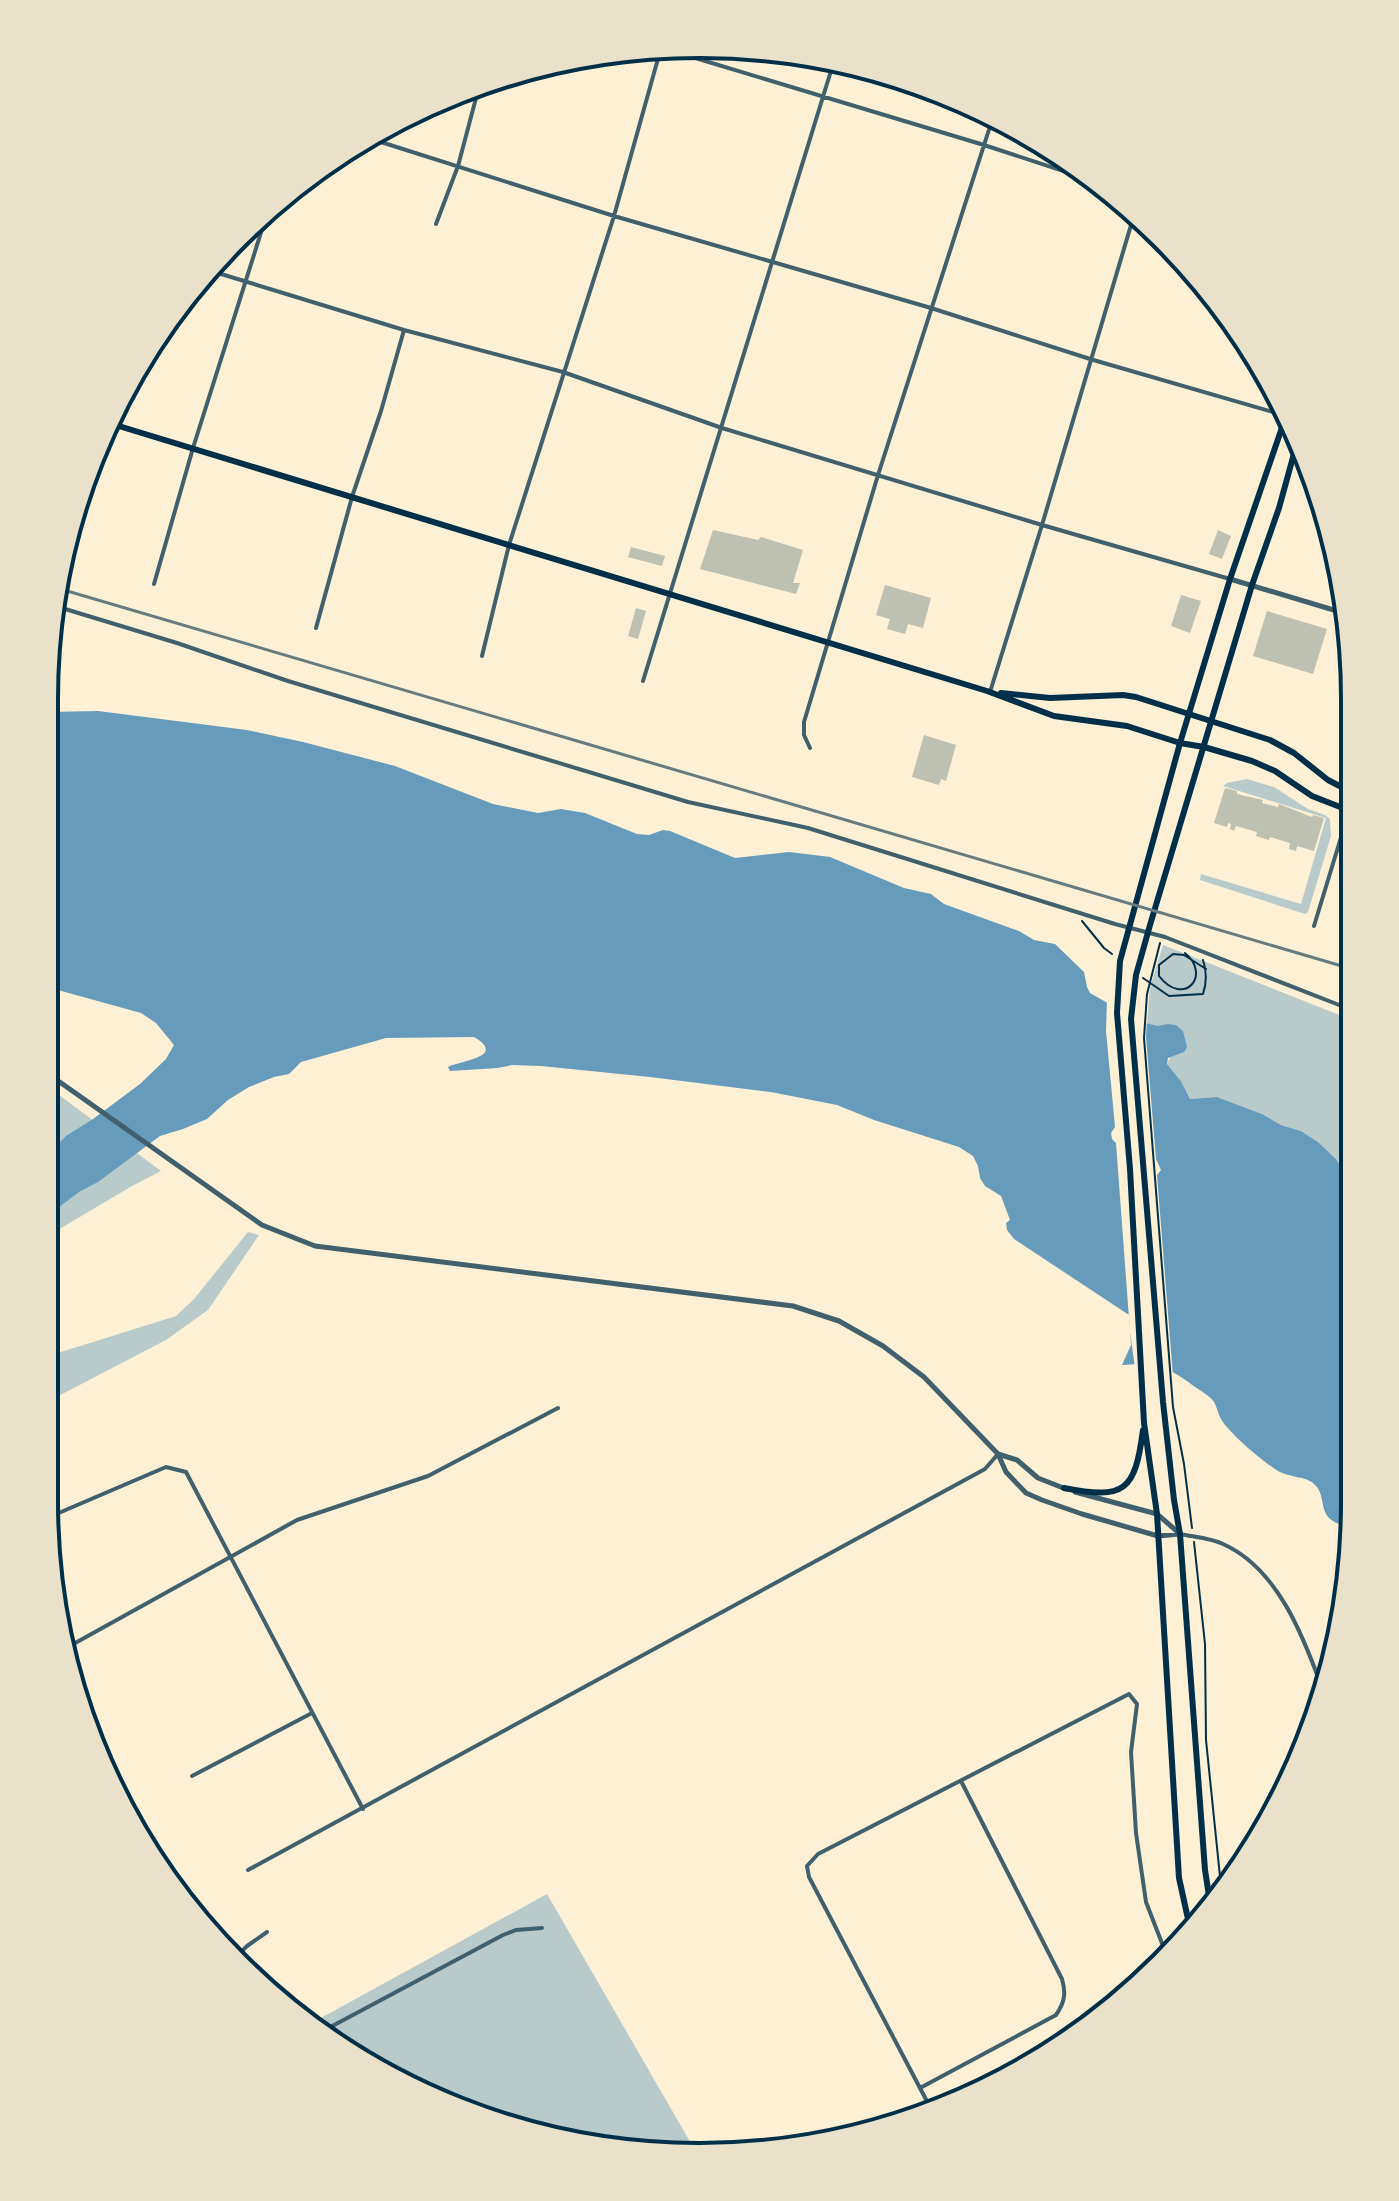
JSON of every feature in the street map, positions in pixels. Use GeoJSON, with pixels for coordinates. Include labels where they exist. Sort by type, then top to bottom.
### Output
{"type":"FeatureCollection","features":[{"type":"Feature","properties":{"kind":"main road"},"geometry":{"type":"LineString","coordinates":[[119,426],[990,692],[1054,716],[1127,726],[1180,743],[1204,747],[1265,766],[1312,796],[1341,806]]}},
{"type":"Feature","properties":{"kind":"main road"},"geometry":{"type":"LineString","coordinates":[[1064,1488],[1107,1493],[1123,1487],[1132,1479],[1141,1450],[1144,1403],[1117,1013],[1120,961],[1180,743],[1230,579],[1282,431]]}},
{"type":"Feature","properties":{"kind":"main road"},"geometry":{"type":"LineString","coordinates":[[1208,1892],[1180,1534],[1163,1402],[1131,1019],[1136,975],[1293,457]]}},
{"type":"Feature","properties":{"kind":"main road"},"geometry":{"type":"LineString","coordinates":[[990,692],[1050,698],[1123,695],[1282,745],[1341,787]]}},
{"type":"Feature","properties":{"kind":"main road"},"geometry":{"type":"LineString","coordinates":[[1144,1423],[1157,1514],[1179,1878],[1188,1917]]}},
{"type":"Feature","properties":{"kind":"street"},"geometry":{"type":"LineString","coordinates":[[694,58],[1062,171]]}},
{"type":"Feature","properties":{"kind":"street"},"geometry":{"type":"LineString","coordinates":[[482,656],[509,545],[614,216],[658,59]]}},
{"type":"Feature","properties":{"kind":"street"},"geometry":{"type":"LineString","coordinates":[[643,681],[831,71]]}},
{"type":"Feature","properties":{"kind":"street"},"geometry":{"type":"LineString","coordinates":[[436,224],[458,166],[476,99]]}},
{"type":"Feature","properties":{"kind":"street"},"geometry":{"type":"LineString","coordinates":[[810,748],[804,735],[804,722],[878,475],[990,128]]}},
{"type":"Feature","properties":{"kind":"street"},"geometry":{"type":"LineString","coordinates":[[382,142],[614,216],[931,308],[1090,359],[1271,409]]}},
{"type":"Feature","properties":{"kind":"street"},"geometry":{"type":"LineString","coordinates":[[990,692],[1131,225]]}},
{"type":"Feature","properties":{"kind":"street"},"geometry":{"type":"LineString","coordinates":[[154,584],[262,231]]}},
{"type":"Feature","properties":{"kind":"street"},"geometry":{"type":"LineString","coordinates":[[220,274],[404,330],[563,372],[722,428],[1335,610]]}},
{"type":"Feature","properties":{"kind":"street"},"geometry":{"type":"LineString","coordinates":[[316,628],[352,497],[404,330]]}},
{"type":"Feature","properties":{"kind":"street"},"geometry":{"type":"LineString","coordinates":[[64,609],[288,681],[673,797],[808,828],[1165,937],[1341,1006]]}},
{"type":"Feature","properties":{"kind":"street"},"geometry":{"type":"LineString","coordinates":[[1314,926],[1341,844]]}},
{"type":"Feature","properties":{"kind":"street"},"geometry":{"type":"LineString","coordinates":[[58,1081],[262,1225],[315,1246],[793,1306],[839,1321],[883,1346],[924,1377],[998,1454],[1006,1472],[1026,1493],[1082,1514],[1158,1536],[1180,1534],[1221,1543],[1248,1559],[1271,1581],[1308,1648],[1317,1674]]}},
{"type":"Feature","properties":{"kind":"street"},"geometry":{"type":"LineString","coordinates":[[74,1644],[297,1520],[428,1476],[558,1408]]}},
{"type":"Feature","properties":{"kind":"street"},"geometry":{"type":"LineString","coordinates":[[998,1454],[1017,1460],[1038,1478],[1064,1488],[1157,1514],[1180,1534]]}},
{"type":"Feature","properties":{"kind":"street"},"geometry":{"type":"LineString","coordinates":[[248,1870],[985,1469],[998,1454]]}},
{"type":"Feature","properties":{"kind":"street"},"geometry":{"type":"LineString","coordinates":[[58,1513],[166,1467],[186,1472],[363,1809]]}},
{"type":"Feature","properties":{"kind":"street"},"geometry":{"type":"LineString","coordinates":[[927,2101],[809,1877],[807,1866],[818,1854],[1129,1694],[1137,1704],[1131,1752],[1136,1833],[1146,1902],[1163,1945]]}},
{"type":"Feature","properties":{"kind":"street"},"geometry":{"type":"LineString","coordinates":[[192,1776],[312,1713]]}},
{"type":"Feature","properties":{"kind":"street"},"geometry":{"type":"LineString","coordinates":[[920,2088],[1056,2015],[1066,1993],[1062,1979],[961,1781]]}},
{"type":"Feature","properties":{"kind":"street"},"geometry":{"type":"LineString","coordinates":[[331,2026],[503,1935],[516,1930],[542,1928]]}},
{"type":"Feature","properties":{"kind":"street"},"geometry":{"type":"LineString","coordinates":[[242,1951],[267,1932]]}},
{"type":"Feature","properties":{"kind":"path"},"geometry":{"type":"LineString","coordinates":[[1161,940],[1147,994],[1144,1038],[1173,1407],[1184,1464],[1205,1644],[1206,1740],[1220,1876]]}},
{"type":"Feature","properties":{"kind":"path"},"geometry":{"type":"LineString","coordinates":[[1158,989],[1169,996],[1203,994],[1206,969],[1184,955],[1173,954],[1159,965],[1159,976],[1167,986],[1177,990],[1187,988],[1195,981],[1197,971],[1194,960],[1179,948]]}},
{"type":"Feature","properties":{"kind":"shaded area"},"geometry":{"type":"Polygon","coordinates":[[[1247,779],[1274,787],[1330,819],[1331,836],[1305,914],[1200,880],[1201,874],[1301,904],[1326,818],[1223,786],[1247,779]]]}},
{"type":"Feature","properties":{"kind":"shaded area"},"geometry":{"type":"Polygon","coordinates":[[[1163,945],[1341,1016],[1341,1167],[1318,1142],[1301,1131],[1217,1097],[1190,1099],[1167,1064],[1183,1031],[1173,1025],[1157,1027],[1147,1023],[1150,988],[1163,945]]]}},
{"type":"Feature","properties":{"kind":"shaded area"},"geometry":{"type":"Polygon","coordinates":[[[58,1094],[161,1171],[58,1230],[58,1094]]]}},
{"type":"Feature","properties":{"kind":"shaded area"},"geometry":{"type":"Polygon","coordinates":[[[248,1232],[259,1235],[208,1310],[166,1340],[58,1396],[58,1353],[176,1316],[194,1299],[248,1232]]]}},
{"type":"Feature","properties":{"kind":"shaded area"},"geometry":{"type":"Polygon","coordinates":[[[547,1894],[691,2143],[616,2138],[574,2131],[493,2109],[416,2077],[320,2018],[547,1894]]]}},
{"type":"Feature","properties":{"kind":"water"},"geometry":{"type":"Polygon","coordinates":[[[98,711],[247,730],[303,742],[395,766],[493,804],[538,813],[561,809],[585,813],[637,834],[670,831],[735,858],[789,852],[830,857],[904,888],[931,894],[944,904],[1019,931],[1034,940],[1055,944],[1084,972],[1090,993],[1139,1021],[1157,1026],[1176,1025],[1183,1031],[1187,1047],[1184,1052],[1168,1058],[1167,1064],[1190,1099],[1217,1097],[1301,1131],[1318,1142],[1341,1167],[1340,1525],[1326,1514],[1319,1490],[1311,1481],[1280,1472],[1246,1446],[1225,1425],[1214,1402],[1205,1394],[1161,1367],[1122,1365],[1131,1345],[1129,1315],[1014,1239],[1007,1230],[1006,1223],[1010,1220],[1001,1196],[985,1186],[973,1156],[959,1147],[837,1105],[771,1092],[541,1066],[512,1065],[450,1071],[448,1067],[484,1054],[486,1049],[483,1044],[474,1037],[386,1038],[301,1062],[289,1074],[249,1087],[207,1119],[160,1136],[58,1208],[58,1144],[140,1084],[166,1059],[174,1045],[156,1023],[141,1013],[58,990],[58,712],[98,711]]]}},
{"type":"Feature","properties":{"kind":"pier"},"geometry":{"type":"Polygon","coordinates":[[[1107,998],[1147,1019],[1156,1159],[1161,1170],[1157,1175],[1173,1376],[1152,1368],[1135,1368],[1116,1143],[1111,1133],[1115,1127],[1106,1031],[1107,998]]]}},
{"type":"Feature","properties":{"kind":"building"},"geometry":{"type":"Polygon","coordinates":[[[713,530],[758,540],[761,537],[803,550],[793,583],[800,583],[796,594],[700,569],[713,530]]]}},
{"type":"Feature","properties":{"kind":"building"},"geometry":{"type":"Polygon","coordinates":[[[1218,530],[1231,536],[1222,559],[1209,554],[1218,530]]]}},
{"type":"Feature","properties":{"kind":"building"},"geometry":{"type":"Polygon","coordinates":[[[631,547],[665,556],[662,566],[628,557],[631,547]]]}},
{"type":"Feature","properties":{"kind":"building"},"geometry":{"type":"Polygon","coordinates":[[[885,585],[931,598],[923,628],[908,624],[905,634],[887,629],[890,619],[876,615],[885,585]]]}},
{"type":"Feature","properties":{"kind":"building"},"geometry":{"type":"Polygon","coordinates":[[[1181,595],[1201,601],[1190,633],[1171,626],[1181,595]]]}},
{"type":"Feature","properties":{"kind":"building"},"geometry":{"type":"Polygon","coordinates":[[[636,608],[646,611],[638,639],[628,636],[636,608]]]}},
{"type":"Feature","properties":{"kind":"building"},"geometry":{"type":"Polygon","coordinates":[[[1267,611],[1327,629],[1313,674],[1253,656],[1267,611]]]}},
{"type":"Feature","properties":{"kind":"building"},"geometry":{"type":"Polygon","coordinates":[[[924,735],[956,745],[946,781],[941,779],[939,785],[912,777],[924,735]]]}},
{"type":"Feature","properties":{"kind":"building"},"geometry":{"type":"Polygon","coordinates":[[[1225,788],[1263,800],[1262,803],[1278,807],[1279,804],[1312,817],[1324,818],[1314,851],[1297,846],[1296,851],[1289,849],[1290,843],[1256,836],[1257,832],[1236,826],[1234,831],[1228,823],[1227,827],[1214,823],[1225,788]]]}},
{"type":"Feature","properties":{"kind":"railway"},"geometry":{"type":"LineString","coordinates":[[67,591],[1341,966]]}}]}
